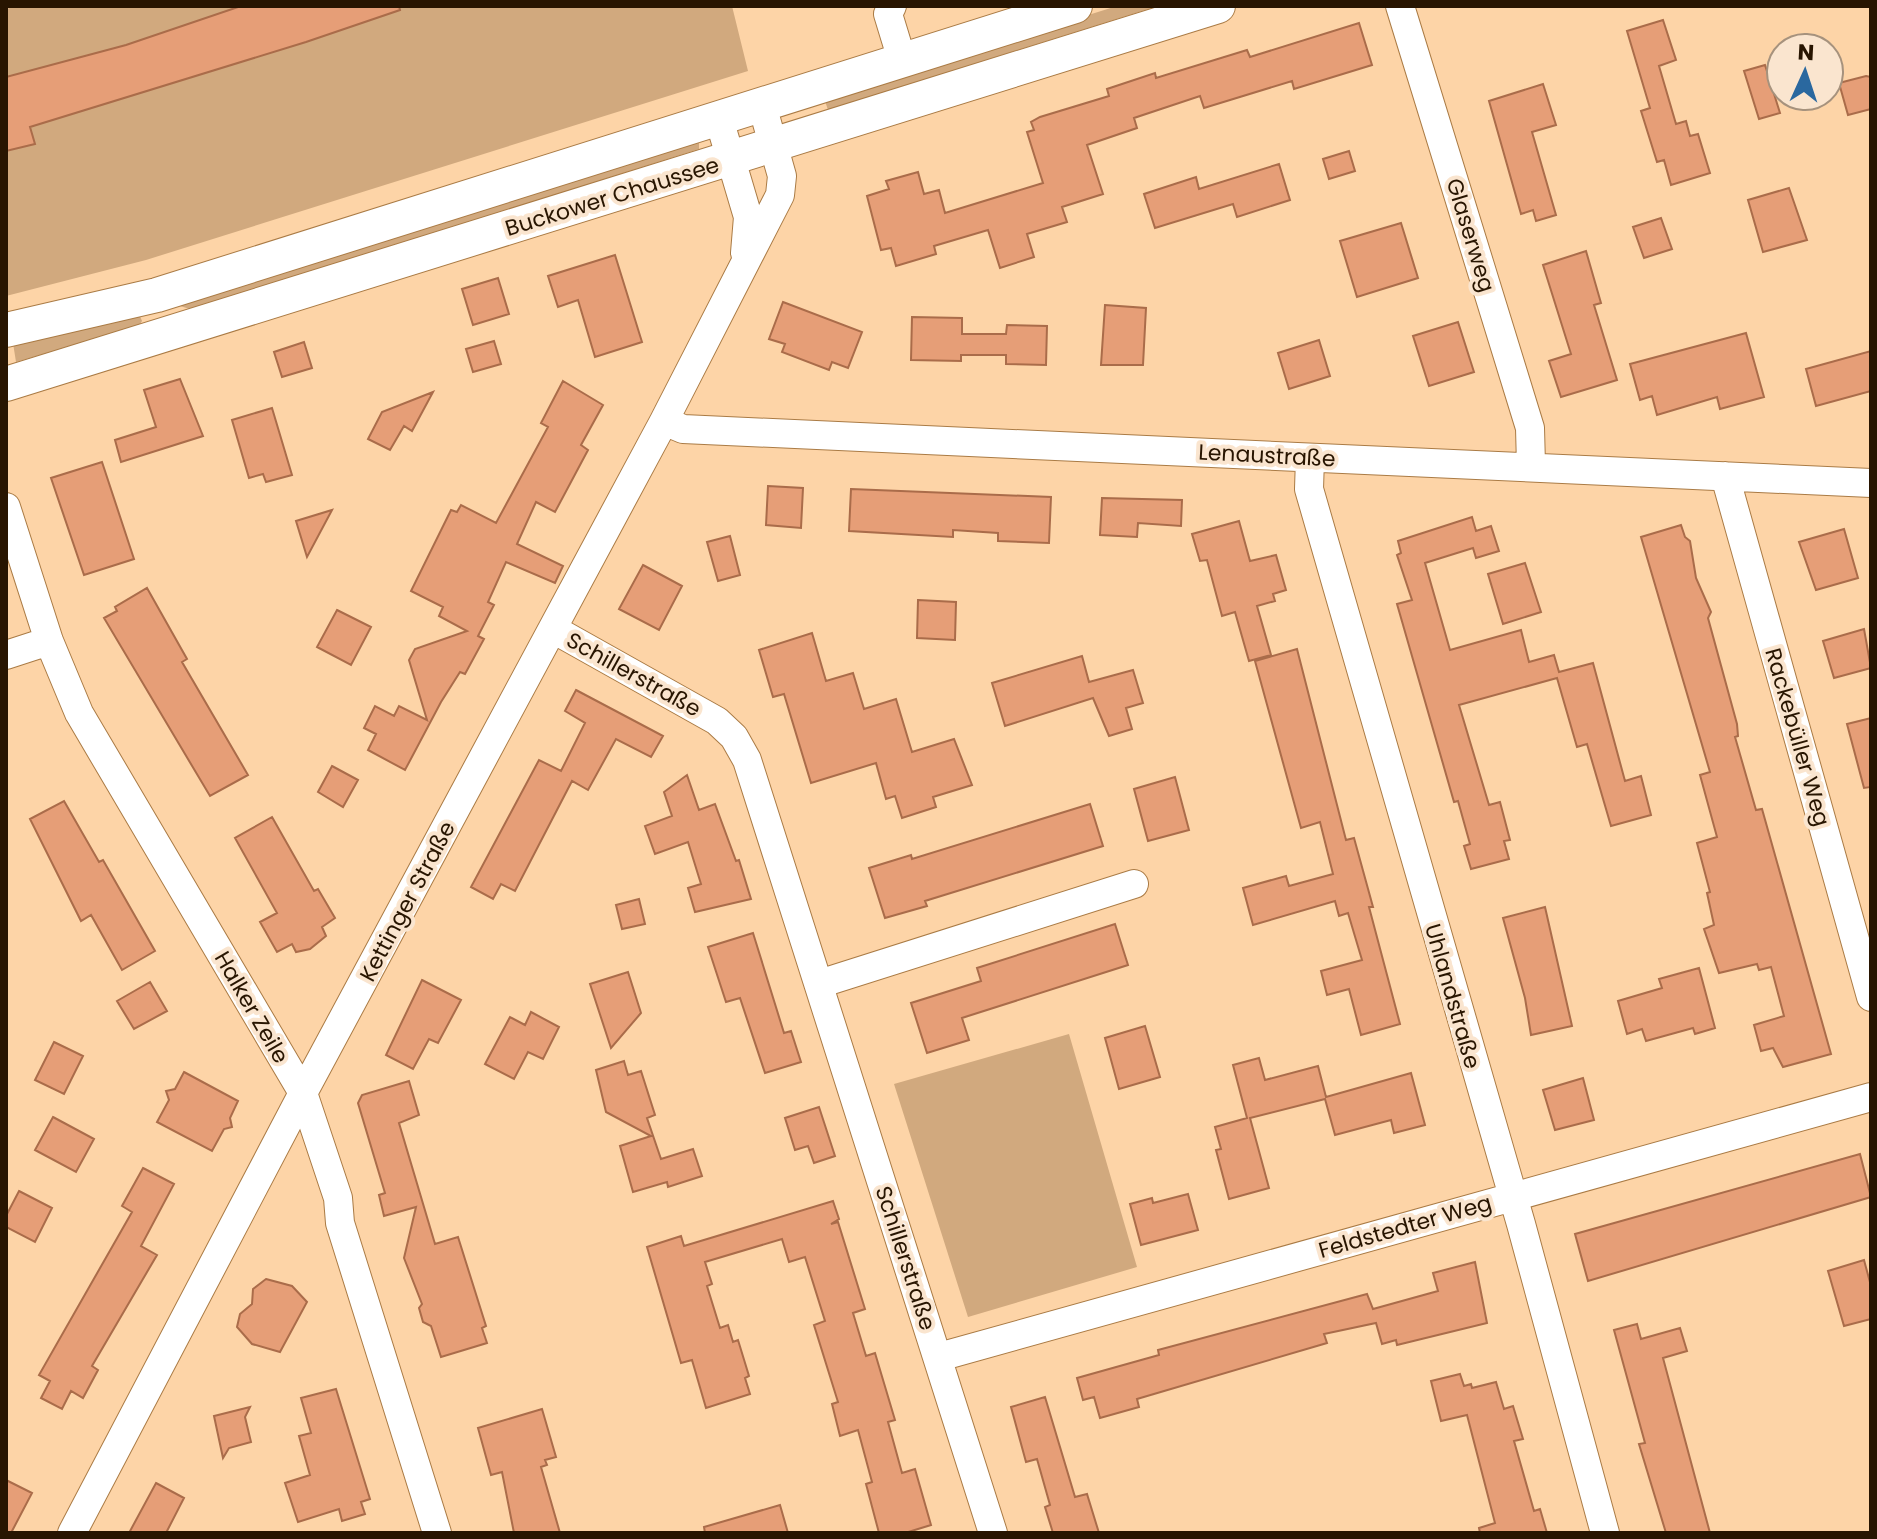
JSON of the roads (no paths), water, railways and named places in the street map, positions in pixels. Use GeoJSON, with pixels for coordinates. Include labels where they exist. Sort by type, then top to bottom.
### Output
{"type":"FeatureCollection","features":[{"type":"Feature","properties":{"kind":"main road","name":"Buckower Chaussee"},"geometry":{"type":"LineString","coordinates":[[6,330],[157,295],[1075,6]]}},
{"type":"Feature","properties":{"kind":"main road","name":"Buckower Chaussee"},"geometry":{"type":"LineString","coordinates":[[6,384],[1218,6]]}},
{"type":"Feature","properties":{"kind":"street"},"geometry":{"type":"LineString","coordinates":[[892,6],[888,14],[902,60]]}},
{"type":"Feature","properties":{"kind":"street","name":"Glaserweg"},"geometry":{"type":"LineString","coordinates":[[1400,6],[1530,428],[1531,465]]}},
{"type":"Feature","properties":{"kind":"street","name":"Kettinger Straße"},"geometry":{"type":"LineString","coordinates":[[72,1533],[303,1093],[664,421],[780,195],[782,180],[775,145],[762,105]]}},
{"type":"Feature","properties":{"kind":"street","name":"Kettinger Straße"},"geometry":{"type":"LineString","coordinates":[[719,119],[748,217],[743,269]]}},
{"type":"Feature","properties":{"kind":"street"},"geometry":{"type":"LineString","coordinates":[[157,295],[170,335]]}},
{"type":"Feature","properties":{"kind":"street","name":"Lenaustraße"},"geometry":{"type":"LineString","coordinates":[[664,421],[683,429],[1531,465],[1871,483]]}},
{"type":"Feature","properties":{"kind":"street","name":"Uhlandstraße"},"geometry":{"type":"LineString","coordinates":[[1310,458],[1309,489],[1510,1196],[1521,1224],[1605,1533]]}},
{"type":"Feature","properties":{"kind":"street","name":"Rackebüller Weg"},"geometry":{"type":"LineString","coordinates":[[1725,476],[1871,997]]}},
{"type":"Feature","properties":{"kind":"street","name":"Halker Zeile"},"geometry":{"type":"LineString","coordinates":[[6,507],[49,641],[79,713],[303,1093],[338,1198],[340,1223],[437,1533]]}},
{"type":"Feature","properties":{"kind":"street","name":"Schillerstraße"},"geometry":{"type":"LineString","coordinates":[[553,629],[702,712],[734,737],[747,760],[993,1533]]}},
{"type":"Feature","properties":{"kind":"street"},"geometry":{"type":"LineString","coordinates":[[6,655],[49,641]]}},
{"type":"Feature","properties":{"kind":"street"},"geometry":{"type":"LineString","coordinates":[[819,984],[1134,884]]}},
{"type":"Feature","properties":{"kind":"street","name":"Feldstedter Weg"},"geometry":{"type":"LineString","coordinates":[[939,1357],[1871,1097]]}}]}
